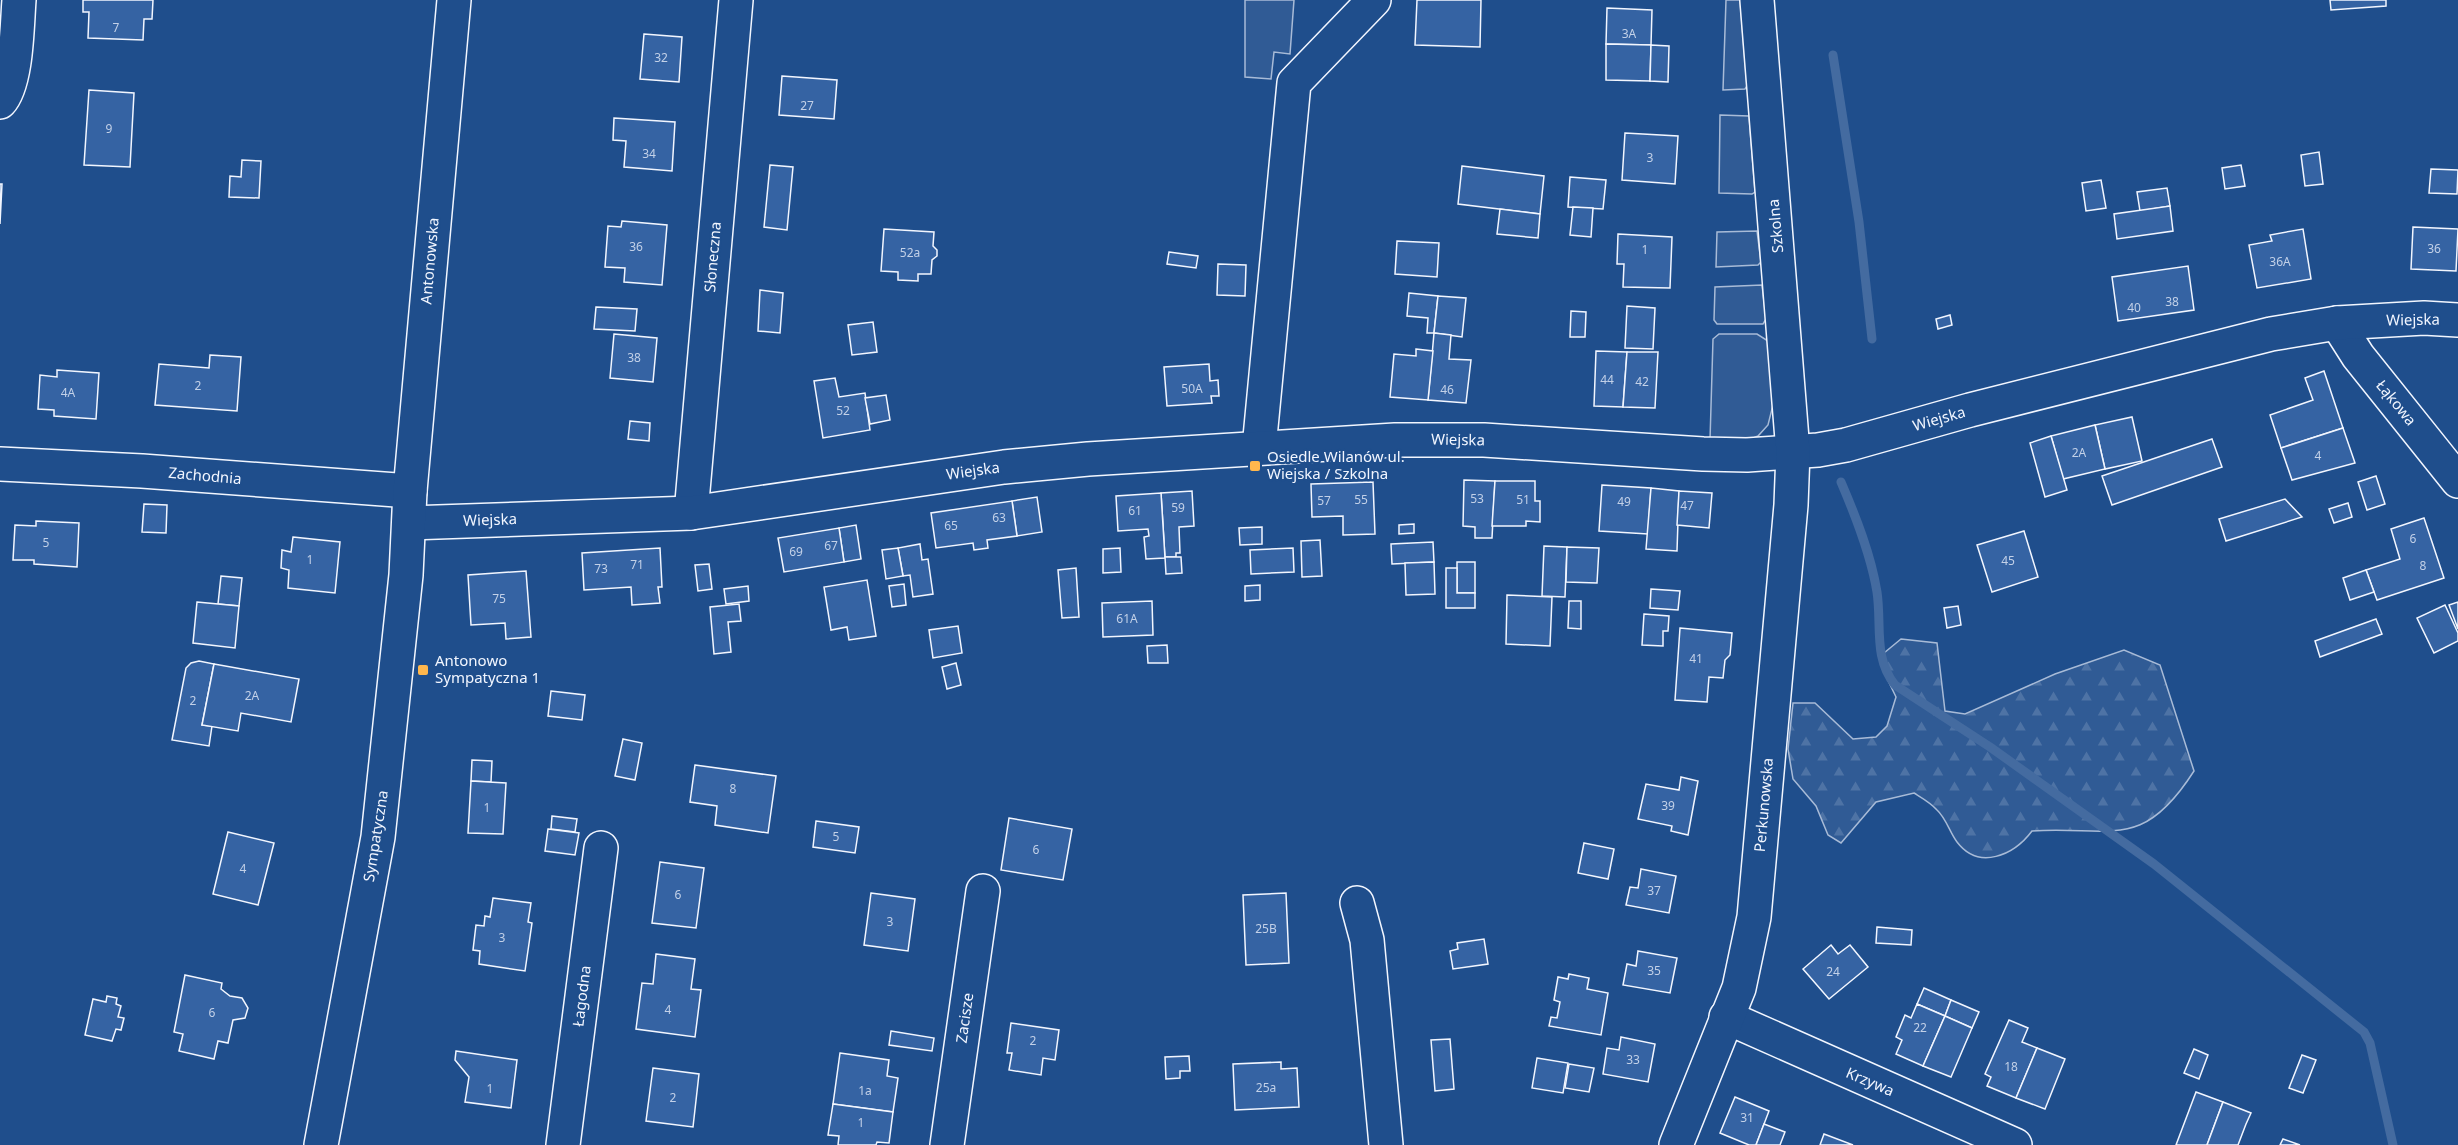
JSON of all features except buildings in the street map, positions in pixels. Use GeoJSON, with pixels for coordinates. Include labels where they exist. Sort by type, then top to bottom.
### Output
{"type":"FeatureCollection","features":[{"type":"Feature","properties":{"kind":"street"},"geometry":{"type":"LineString","coordinates":[[0,102],[6,96],[15,53],[19,0]]}},
{"type":"Feature","properties":{"kind":"street","name":"Antonowska"},"geometry":{"type":"LineString","coordinates":[[409,523],[454,0]]}},
{"type":"Feature","properties":{"kind":"street","name":"Słoneczna"},"geometry":{"type":"LineString","coordinates":[[691,513],[736,0]]}},
{"type":"Feature","properties":{"kind":"street"},"geometry":{"type":"LineString","coordinates":[[1260,448],[1294,83],[1374,0]]}},
{"type":"Feature","properties":{"kind":"street","name":"Szkolna"},"geometry":{"type":"LineString","coordinates":[[1757,0],[1793,452]]}},
{"type":"Feature","properties":{"kind":"street","name":"Wiejska"},"geometry":{"type":"LineString","coordinates":[[409,523],[691,513],[1004,467],[1260,448],[1427,439],[1704,454],[1793,452],[1846,445],[2258,337],[2337,323],[2424,318],[2458,320]]}},
{"type":"Feature","properties":{"kind":"street","name":"Łąkowa"},"geometry":{"type":"LineString","coordinates":[[2337,323],[2358,356],[2458,481]]}},
{"type":"Feature","properties":{"kind":"street","name":"Perkunowska"},"geometry":{"type":"LineString","coordinates":[[1676,1145],[1739,988],[1754,917],[1791,505],[1793,452]]}},
{"type":"Feature","properties":{"kind":"street","name":"Zachodnia"},"geometry":{"type":"LineString","coordinates":[[0,464],[142,471],[410,491]]}},
{"type":"Feature","properties":{"kind":"street","name":"Sympatyczna"},"geometry":{"type":"LineString","coordinates":[[322,1145],[378,837],[396,685],[409,523]]}},
{"type":"Feature","properties":{"kind":"street","name":"Łagodna"},"geometry":{"type":"LineString","coordinates":[[563,1145],[601,848]]}},
{"type":"Feature","properties":{"kind":"street","name":"Zacisze"},"geometry":{"type":"LineString","coordinates":[[947,1145],[983,891]]}},
{"type":"Feature","properties":{"kind":"street"},"geometry":{"type":"LineString","coordinates":[[1358,903],[1367,940],[1386,1145]]}},
{"type":"Feature","properties":{"kind":"street","name":"Krzywa"},"geometry":{"type":"LineString","coordinates":[[1726,1017],[2015,1145]]}},
{"type":"Feature","properties":{"kind":"shaded area"},"geometry":{"type":"Polygon","coordinates":[[[1245,0],[1294,0],[1290,54],[1274,52],[1271,79],[1245,77],[1245,0]]]}},
{"type":"Feature","properties":{"kind":"shaded area"},"geometry":{"type":"Polygon","coordinates":[[[1726,0],[1740,0],[1747,86],[1745,89],[1723,90],[1726,0]]]}},
{"type":"Feature","properties":{"kind":"shaded area"},"geometry":{"type":"Polygon","coordinates":[[[1720,115],[1749,116],[1755,192],[1752,194],[1719,193],[1720,115]]]}},
{"type":"Feature","properties":{"kind":"shaded area"},"geometry":{"type":"Polygon","coordinates":[[[1757,231],[1761,262],[1758,265],[1716,267],[1717,232],[1757,231]]]}},
{"type":"Feature","properties":{"kind":"shaded area"},"geometry":{"type":"Polygon","coordinates":[[[1762,285],[1766,319],[1763,324],[1717,324],[1714,320],[1715,287],[1762,285]]]}},
{"type":"Feature","properties":{"kind":"shaded area"},"geometry":{"type":"Polygon","coordinates":[[[1719,334],[1757,334],[1768,341],[1773,405],[1768,425],[1758,436],[1744,442],[1710,440],[1713,339],[1719,334]]]}},
{"type":"Feature","properties":{"kind":"green space"},"geometry":{"type":"Polygon","coordinates":[[[1901,639],[1937,643],[1945,711],[1965,714],[2055,674],[2124,650],[2160,665],[2194,771],[2175,797],[2158,814],[2141,824],[2124,830],[2032,831],[2025,840],[2006,853],[1986,858],[1966,851],[1957,842],[1940,813],[1914,793],[1876,802],[1841,843],[1828,835],[1816,806],[1793,779],[1788,749],[1793,703],[1815,703],[1853,739],[1876,737],[1887,726],[1896,697],[1885,674],[1884,653],[1901,639]]]}},
{"type":"Feature","properties":{"kind":"waterway"},"geometry":{"type":"LineString","coordinates":[[1833,55],[1859,222],[1872,339]]}},
{"type":"Feature","properties":{"kind":"waterway"},"geometry":{"type":"LineString","coordinates":[[1841,482],[1871,564],[1877,592],[1881,652],[1888,675],[1895,685],[1990,747],[2154,864],[2364,1032],[2370,1043],[2393,1145]]}},
{"type":"Feature","properties":{"kind":"place","name":"Osiedle Wilanów ul. Wiejska / Szkolna"},"geometry":{"type":"Point","coordinates":[1255,466]}},
{"type":"Feature","properties":{"kind":"place","name":"Antonowo Sympatyczna 1"},"geometry":{"type":"Point","coordinates":[423,670]}}]}
